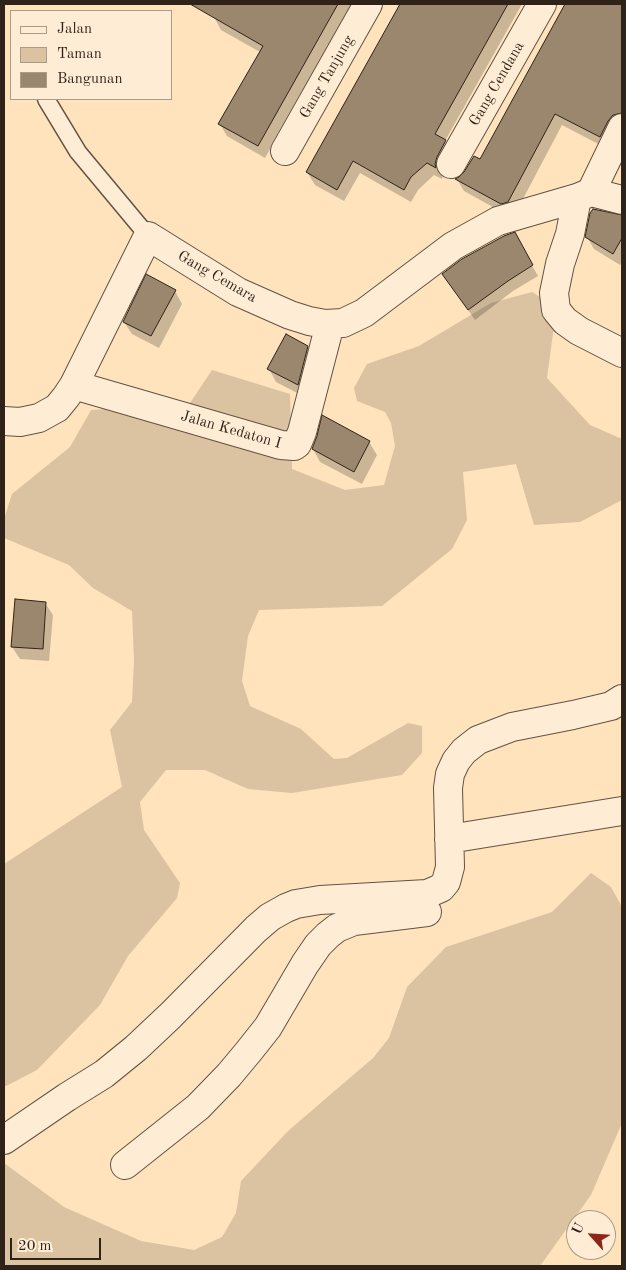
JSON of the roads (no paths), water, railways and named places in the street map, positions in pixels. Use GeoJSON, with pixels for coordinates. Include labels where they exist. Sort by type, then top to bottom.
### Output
{"type":"FeatureCollection","features":[{"type":"Feature","properties":{"kind":"street","name":"Gang Tanjung"},"geometry":{"type":"LineString","coordinates":[[285,151],[368,4]]}},
{"type":"Feature","properties":{"kind":"street","name":"Gang Cendana"},"geometry":{"type":"LineString","coordinates":[[451,164],[542,4]]}},
{"type":"Feature","properties":{"kind":"street"},"geometry":{"type":"LineString","coordinates":[[622,128],[584,195],[560,264],[554,293],[556,310],[565,321],[579,331],[622,353]]}},
{"type":"Feature","properties":{"kind":"street","name":"Gang Cemara"},"geometry":{"type":"LineString","coordinates":[[148,236],[238,292],[290,315],[309,321],[330,324],[343,323],[364,313],[453,246],[498,221],[584,195]]}},
{"type":"Feature","properties":{"kind":"street"},"geometry":{"type":"LineString","coordinates":[[584,195],[622,200]]}},
{"type":"Feature","properties":{"kind":"street"},"geometry":{"type":"LineString","coordinates":[[4,421],[20,422],[39,418],[57,408],[74,385],[148,236]]}},
{"type":"Feature","properties":{"kind":"street","name":"Jalan Kedaton I"},"geometry":{"type":"LineString","coordinates":[[74,385],[281,445],[294,446],[297,444],[302,432],[330,324]]}},
{"type":"Feature","properties":{"kind":"street"},"geometry":{"type":"LineString","coordinates":[[124,1165],[198,1107],[229,1075],[268,1027],[305,964],[318,945],[328,935],[337,928],[354,921],[433,911],[440,907],[444,901],[450,867],[448,788],[450,774],[456,761],[464,751],[478,740],[512,727],[611,706],[622,698]]}},
{"type":"Feature","properties":{"kind":"street"},"geometry":{"type":"LineString","coordinates":[[449,839],[622,811]]}},
{"type":"Feature","properties":{"kind":"street"},"geometry":{"type":"LineString","coordinates":[[4,1140],[104,1074],[136,1048],[270,917],[296,904],[320,900],[427,894],[441,888],[446,882]]}},
{"type":"Feature","properties":{"kind":"lane"},"geometry":{"type":"LineString","coordinates":[[47,100],[78,152],[148,236]]}}]}
